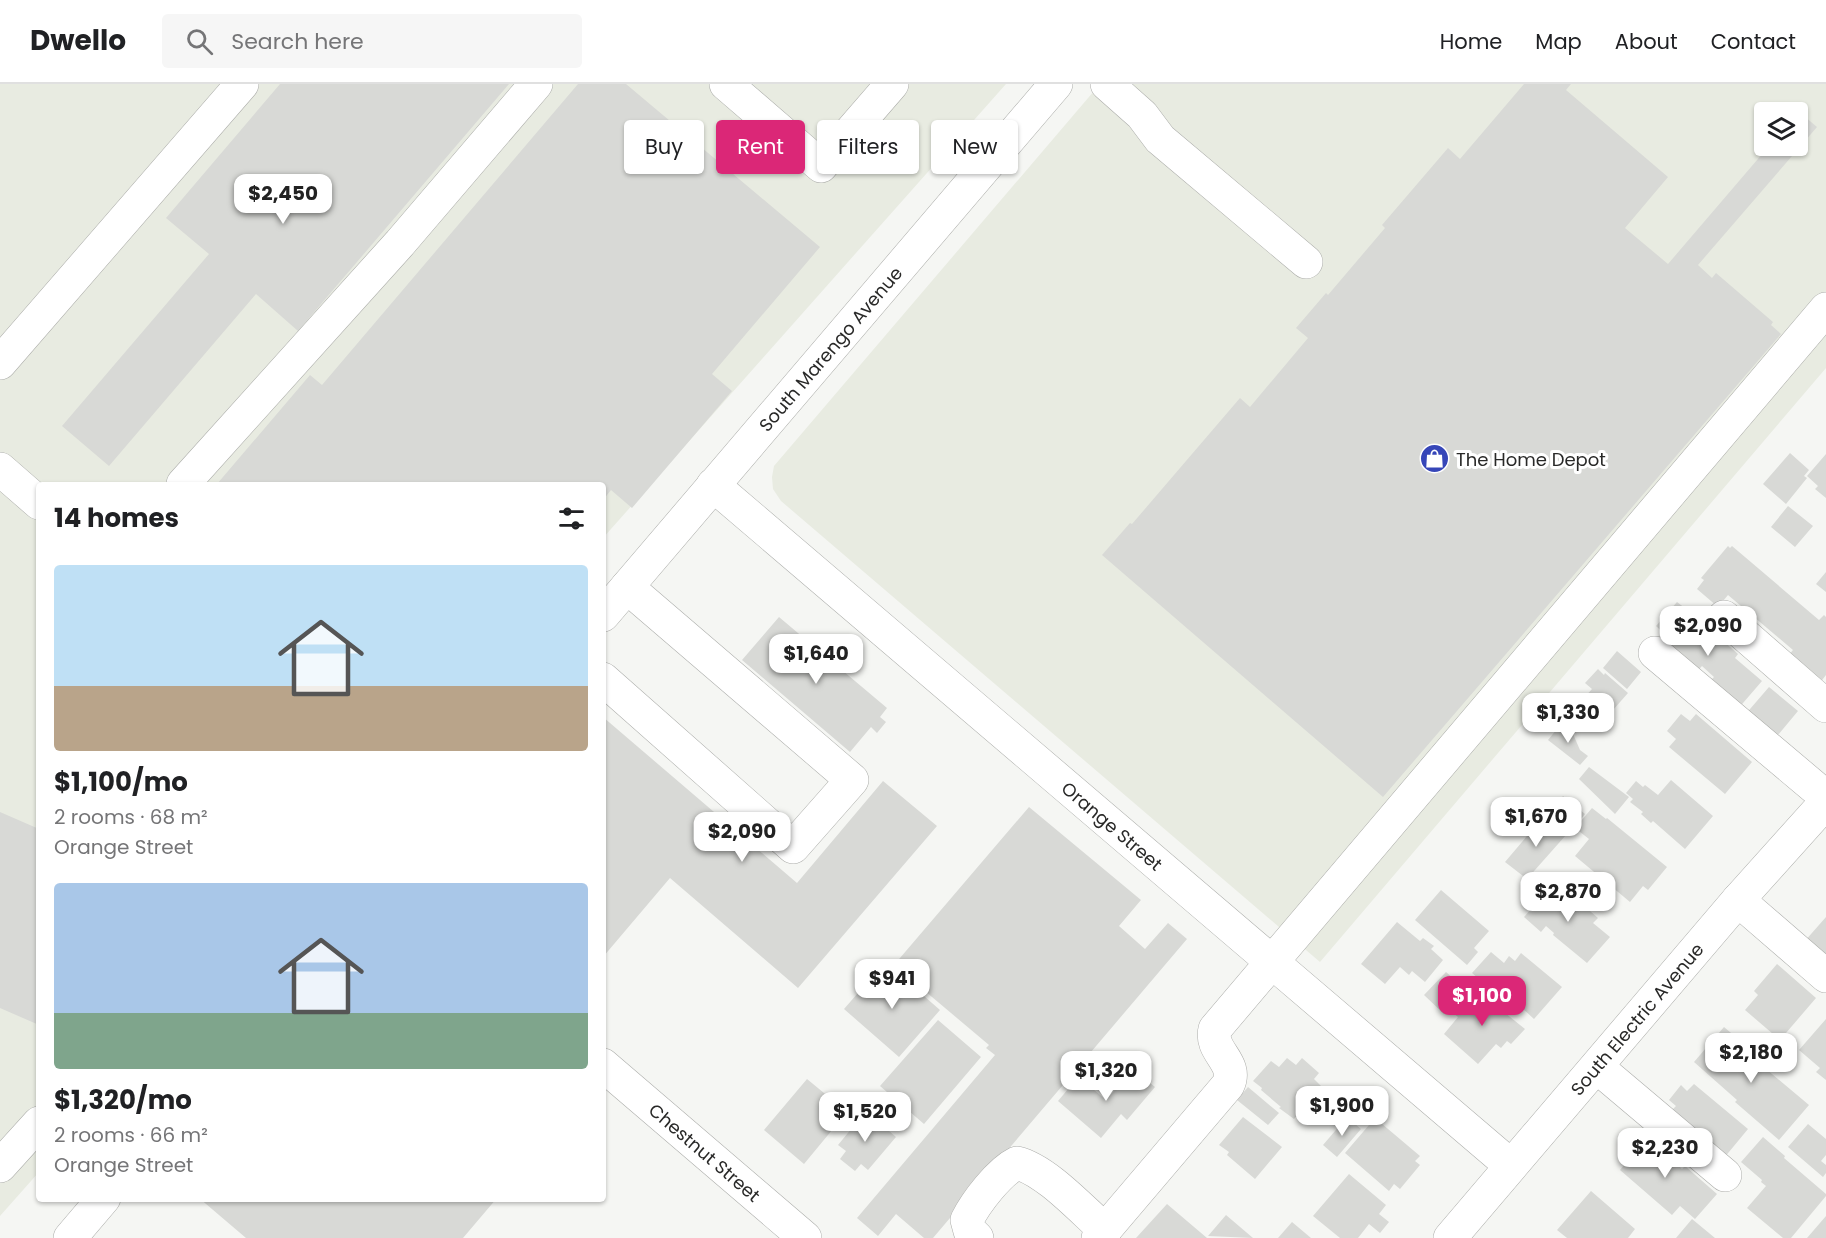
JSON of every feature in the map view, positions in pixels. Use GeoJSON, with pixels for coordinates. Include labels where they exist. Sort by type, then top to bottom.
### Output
{"type":"FeatureCollection","features":[{"type":"Feature","properties":{"kind":"street"},"geometry":{"type":"LineString","coordinates":[[0,363],[242,84]]}},
{"type":"Feature","properties":{"kind":"street"},"geometry":{"type":"LineString","coordinates":[[185,482],[392,252],[536,84]]}},
{"type":"Feature","properties":{"kind":"street"},"geometry":{"type":"LineString","coordinates":[[726,84],[821,166],[892,84]]}},
{"type":"Feature","properties":{"kind":"street","name":"South Marengo Avenue"},"geometry":{"type":"LineString","coordinates":[[606,612],[1056,84]]}},
{"type":"Feature","properties":{"kind":"street"},"geometry":{"type":"LineString","coordinates":[[1107,84],[1142,115],[1160,139],[1306,262]]}},
{"type":"Feature","properties":{"kind":"street"},"geometry":{"type":"LineString","coordinates":[[977,1238],[970,1230],[967,1220],[971,1211],[1007,1168],[1017,1163],[1028,1165],[1042,1175],[1102,1234],[1228,1085],[1232,1077],[1231,1068],[1215,1046],[1213,1037],[1215,1029],[1826,309]]}},
{"type":"Feature","properties":{"kind":"street"},"geometry":{"type":"LineString","coordinates":[[0,469],[36,500]]}},
{"type":"Feature","properties":{"kind":"street","name":"Orange Street"},"geometry":{"type":"LineString","coordinates":[[714,485],[1510,1165]]}},
{"type":"Feature","properties":{"kind":"street"},"geometry":{"type":"LineString","coordinates":[[606,682],[793,847],[852,780],[627,587]]}},
{"type":"Feature","properties":{"kind":"street"},"geometry":{"type":"LineString","coordinates":[[1724,617],[1826,706]]}},
{"type":"Feature","properties":{"kind":"street"},"geometry":{"type":"LineString","coordinates":[[1655,652],[1826,799]]}},
{"type":"Feature","properties":{"kind":"street","name":"South Electric Avenue"},"geometry":{"type":"LineString","coordinates":[[1450,1238],[1510,1165],[1597,1067],[1826,799]]}},
{"type":"Feature","properties":{"kind":"street"},"geometry":{"type":"LineString","coordinates":[[1738,900],[1826,976]]}},
{"type":"Feature","properties":{"kind":"street"},"geometry":{"type":"LineString","coordinates":[[1597,1067],[1725,1175]]}},
{"type":"Feature","properties":{"kind":"street","name":"Chestnut Street"},"geometry":{"type":"LineString","coordinates":[[606,1068],[805,1238]]}},
{"type":"Feature","properties":{"kind":"street"},"geometry":{"type":"LineString","coordinates":[[0,1166],[36,1126]]}},
{"type":"Feature","properties":{"kind":"street"},"geometry":{"type":"LineString","coordinates":[[70,1238],[101,1202]]}},
{"type":"Feature","properties":{"kind":"shaded area"},"geometry":{"type":"Polygon","coordinates":[[[0,84],[1006,84],[974,120],[931,120],[931,168],[606,535],[606,482],[36,482],[36,1175],[0,1216],[0,84]]]}},
{"type":"Feature","properties":{"kind":"shaded area"},"geometry":{"type":"Polygon","coordinates":[[[1100,84],[1826,84],[1826,368],[1320,962],[781,501],[773,489],[774,466],[1100,84]]]}},
{"type":"Feature","properties":{"kind":"building"},"geometry":{"type":"Polygon","coordinates":[[[280,84],[509,84],[298,331],[256,294],[109,466],[62,426],[209,254],[166,218],[280,84]]]}},
{"type":"Feature","properties":{"kind":"building"},"geometry":{"type":"Polygon","coordinates":[[[578,84],[626,84],[669,120],[624,120],[624,174],[704,174],[704,150],[716,160],[716,174],[733,174],[820,247],[712,374],[732,391],[632,508],[611,490],[606,496],[606,482],[219,482],[310,375],[322,385],[578,84]]]}},
{"type":"Feature","properties":{"kind":"building"},"geometry":{"type":"Polygon","coordinates":[[[1524,84],[1571,84],[1566,90],[1668,177],[1625,228],[1668,264],[1760,156],[1792,156],[1698,265],[1712,278],[1716,273],[1773,322],[1771,325],[1781,334],[1383,797],[1102,555],[1130,523],[1132,524],[1240,398],[1250,407],[1308,338],[1296,328],[1326,293],[1328,295],[1385,228],[1382,225],[1448,148],[1460,159],[1524,84]]]}},
{"type":"Feature","properties":{"kind":"building"},"geometry":{"type":"Polygon","coordinates":[[[1808,119],[1817,127],[1808,137],[1808,119]]]}},
{"type":"Feature","properties":{"kind":"building"},"geometry":{"type":"Polygon","coordinates":[[[1790,453],[1809,470],[1804,476],[1807,478],[1786,504],[1763,484],[1790,453]]]}},
{"type":"Feature","properties":{"kind":"building"},"geometry":{"type":"Polygon","coordinates":[[[1826,454],[1826,498],[1815,489],[1818,486],[1807,476],[1826,454]]]}},
{"type":"Feature","properties":{"kind":"building"},"geometry":{"type":"Polygon","coordinates":[[[1788,506],[1813,526],[1795,547],[1771,527],[1788,506]]]}},
{"type":"Feature","properties":{"kind":"building"},"geometry":{"type":"Polygon","coordinates":[[[1728,546],[1730,548],[1732,546],[1819,620],[1824,615],[1826,617],[1826,675],[1819,684],[1787,657],[1793,650],[1728,595],[1718,607],[1697,589],[1704,580],[1701,578],[1728,546]]]}},
{"type":"Feature","properties":{"kind":"building"},"geometry":{"type":"Polygon","coordinates":[[[1826,572],[1826,592],[1816,584],[1826,572]]]}},
{"type":"Feature","properties":{"kind":"building"},"geometry":{"type":"Polygon","coordinates":[[[1677,602],[1690,612],[1686,617],[1717,644],[1721,639],[1738,654],[1735,658],[1762,681],[1737,710],[1707,684],[1714,677],[1702,666],[1695,674],[1664,643],[1669,638],[1656,626],[1677,602]]]}},
{"type":"Feature","properties":{"kind":"building"},"geometry":{"type":"Polygon","coordinates":[[[779,617],[887,708],[880,717],[886,722],[877,733],[871,727],[850,752],[742,660],[779,617]]]}},
{"type":"Feature","properties":{"kind":"building"},"geometry":{"type":"Polygon","coordinates":[[[1617,651],[1641,672],[1627,689],[1603,668],[1617,651]]]}},
{"type":"Feature","properties":{"kind":"building"},"geometry":{"type":"Polygon","coordinates":[[[1598,669],[1628,693],[1606,718],[1602,715],[1599,718],[1590,710],[1594,706],[1584,698],[1592,689],[1585,683],[1598,669]]]}},
{"type":"Feature","properties":{"kind":"building"},"geometry":{"type":"Polygon","coordinates":[[[1769,687],[1798,711],[1773,741],[1744,716],[1769,687]]]}},
{"type":"Feature","properties":{"kind":"building"},"geometry":{"type":"Polygon","coordinates":[[[1681,714],[1690,721],[1696,714],[1752,762],[1725,794],[1669,747],[1676,739],[1667,731],[1681,714]]]}},
{"type":"Feature","properties":{"kind":"building"},"geometry":{"type":"Polygon","coordinates":[[[606,720],[797,883],[883,781],[937,826],[798,988],[670,878],[606,953],[606,720]]]}},
{"type":"Feature","properties":{"kind":"building"},"geometry":{"type":"Polygon","coordinates":[[[1561,724],[1573,734],[1580,750],[1588,756],[1580,765],[1548,740],[1561,724]]]}},
{"type":"Feature","properties":{"kind":"building"},"geometry":{"type":"Polygon","coordinates":[[[1589,767],[1629,797],[1615,814],[1579,779],[1589,767]]]}},
{"type":"Feature","properties":{"kind":"building"},"geometry":{"type":"Polygon","coordinates":[[[1671,780],[1713,816],[1685,849],[1653,821],[1651,823],[1641,814],[1643,812],[1630,802],[1633,799],[1626,793],[1636,781],[1658,795],[1671,780]]]}},
{"type":"Feature","properties":{"kind":"building"},"geometry":{"type":"Polygon","coordinates":[[[1563,796],[1585,814],[1576,825],[1554,808],[1563,796]]]}},
{"type":"Feature","properties":{"kind":"building"},"geometry":{"type":"Polygon","coordinates":[[[1518,803],[1530,812],[1517,827],[1505,818],[1518,803]]]}},
{"type":"Feature","properties":{"kind":"building"},"geometry":{"type":"Polygon","coordinates":[[[1029,807],[1141,900],[1119,926],[1145,949],[1168,923],[1187,939],[933,1238],[924,1238],[896,1214],[878,1236],[857,1218],[995,1055],[986,1048],[989,1045],[894,965],[1029,807]]]}},
{"type":"Feature","properties":{"kind":"building"},"geometry":{"type":"Polygon","coordinates":[[[1592,808],[1667,867],[1648,890],[1643,886],[1630,902],[1575,856],[1589,839],[1575,828],[1592,808]]]}},
{"type":"Feature","properties":{"kind":"building"},"geometry":{"type":"Polygon","coordinates":[[[0,812],[36,828],[36,1024],[0,1008],[0,812]]]}},
{"type":"Feature","properties":{"kind":"building"},"geometry":{"type":"Polygon","coordinates":[[[1544,816],[1566,835],[1527,879],[1505,862],[1544,816]]]}},
{"type":"Feature","properties":{"kind":"building"},"geometry":{"type":"Polygon","coordinates":[[[1560,885],[1598,918],[1593,923],[1610,937],[1587,963],[1553,935],[1554,933],[1546,926],[1541,932],[1524,917],[1549,889],[1553,893],[1560,885]]]}},
{"type":"Feature","properties":{"kind":"building"},"geometry":{"type":"Polygon","coordinates":[[[1441,890],[1489,931],[1474,948],[1478,952],[1467,965],[1415,920],[1441,890]]]}},
{"type":"Feature","properties":{"kind":"building"},"geometry":{"type":"Polygon","coordinates":[[[1826,917],[1826,961],[1804,942],[1826,917]]]}},
{"type":"Feature","properties":{"kind":"building"},"geometry":{"type":"Polygon","coordinates":[[[1397,922],[1420,941],[1423,938],[1434,946],[1431,949],[1443,960],[1425,982],[1412,971],[1409,975],[1400,967],[1385,984],[1361,964],[1397,922]]]}},
{"type":"Feature","properties":{"kind":"building"},"geometry":{"type":"Polygon","coordinates":[[[1491,952],[1504,963],[1509,956],[1515,961],[1521,953],[1562,987],[1534,1019],[1522,1008],[1518,1012],[1472,973],[1491,952]]]}},
{"type":"Feature","properties":{"kind":"building"},"geometry":{"type":"Polygon","coordinates":[[[885,962],[940,1010],[899,1057],[844,1009],[885,962]]]}},
{"type":"Feature","properties":{"kind":"building"},"geometry":{"type":"Polygon","coordinates":[[[1777,964],[1816,998],[1780,1040],[1745,1010],[1758,995],[1754,991],[1777,964]]]}},
{"type":"Feature","properties":{"kind":"building"},"geometry":{"type":"Polygon","coordinates":[[[1446,972],[1466,990],[1444,1014],[1424,995],[1446,972]]]}},
{"type":"Feature","properties":{"kind":"building"},"geometry":{"type":"Polygon","coordinates":[[[1474,988],[1525,1029],[1511,1044],[1507,1041],[1501,1048],[1496,1044],[1478,1064],[1444,1034],[1458,1017],[1453,1013],[1474,988]]]}},
{"type":"Feature","properties":{"kind":"building"},"geometry":{"type":"Polygon","coordinates":[[[1826,1019],[1826,1080],[1816,1072],[1820,1068],[1799,1050],[1826,1019]]]}},
{"type":"Feature","properties":{"kind":"building"},"geometry":{"type":"Polygon","coordinates":[[[938,1020],[981,1057],[924,1124],[880,1086],[938,1020]]]}},
{"type":"Feature","properties":{"kind":"building"},"geometry":{"type":"Polygon","coordinates":[[[1724,1027],[1750,1049],[1747,1053],[1809,1105],[1779,1140],[1694,1062],[1724,1027]]]}},
{"type":"Feature","properties":{"kind":"building"},"geometry":{"type":"Polygon","coordinates":[[[1287,1058],[1296,1065],[1302,1058],[1319,1073],[1314,1079],[1322,1087],[1294,1119],[1279,1108],[1281,1107],[1253,1081],[1271,1061],[1279,1067],[1287,1058]]]}},
{"type":"Feature","properties":{"kind":"building"},"geometry":{"type":"Polygon","coordinates":[[[1133,1069],[1155,1087],[1127,1120],[1121,1114],[1101,1138],[1058,1101],[1079,1076],[1095,1086],[1093,1089],[1106,1100],[1133,1069]]]}},
{"type":"Feature","properties":{"kind":"building"},"geometry":{"type":"Polygon","coordinates":[[[807,1079],[847,1112],[804,1164],[764,1130],[807,1079]]]}},
{"type":"Feature","properties":{"kind":"building"},"geometry":{"type":"Polygon","coordinates":[[[1694,1084],[1748,1129],[1724,1158],[1670,1112],[1676,1106],[1669,1100],[1681,1085],[1687,1091],[1694,1084]]]}},
{"type":"Feature","properties":{"kind":"building"},"geometry":{"type":"Polygon","coordinates":[[[1248,1087],[1279,1113],[1268,1125],[1237,1100],[1248,1087]]]}},
{"type":"Feature","properties":{"kind":"building"},"geometry":{"type":"Polygon","coordinates":[[[866,1111],[896,1137],[868,1170],[861,1164],[855,1171],[840,1159],[846,1151],[838,1145],[866,1111]]]}},
{"type":"Feature","properties":{"kind":"building"},"geometry":{"type":"Polygon","coordinates":[[[1243,1117],[1282,1147],[1255,1179],[1219,1145],[1243,1117]]]}},
{"type":"Feature","properties":{"kind":"building"},"geometry":{"type":"Polygon","coordinates":[[[1347,1117],[1361,1129],[1337,1157],[1323,1145],[1347,1117]]]}},
{"type":"Feature","properties":{"kind":"building"},"geometry":{"type":"Polygon","coordinates":[[[1375,1118],[1420,1156],[1415,1161],[1420,1165],[1400,1189],[1394,1184],[1389,1191],[1345,1153],[1375,1118]]]}},
{"type":"Feature","properties":{"kind":"building"},"geometry":{"type":"Polygon","coordinates":[[[1808,1124],[1826,1139],[1826,1155],[1821,1161],[1826,1165],[1826,1173],[1823,1177],[1788,1147],[1808,1124]]]}},
{"type":"Feature","properties":{"kind":"building"},"geometry":{"type":"Polygon","coordinates":[[[1763,1137],[1826,1194],[1791,1238],[1783,1238],[1747,1208],[1766,1186],[1741,1162],[1763,1137]]]}},
{"type":"Feature","properties":{"kind":"building"},"geometry":{"type":"Polygon","coordinates":[[[1637,1138],[1642,1143],[1647,1138],[1682,1169],[1685,1166],[1717,1194],[1695,1219],[1680,1206],[1672,1215],[1620,1170],[1625,1164],[1618,1159],[1637,1138]]]}},
{"type":"Feature","properties":{"kind":"building"},"geometry":{"type":"Polygon","coordinates":[[[1349,1174],[1386,1205],[1379,1214],[1389,1222],[1380,1233],[1369,1224],[1358,1238],[1340,1238],[1313,1216],[1349,1174]]]}},
{"type":"Feature","properties":{"kind":"building"},"geometry":{"type":"Polygon","coordinates":[[[1591,1191],[1635,1229],[1628,1238],[1567,1238],[1557,1230],[1591,1191]]]}},
{"type":"Feature","properties":{"kind":"building"},"geometry":{"type":"Polygon","coordinates":[[[204,1202],[494,1202],[463,1238],[246,1238],[204,1202]]]}},
{"type":"Feature","properties":{"kind":"building"},"geometry":{"type":"Polygon","coordinates":[[[1167,1204],[1207,1238],[1136,1238],[1167,1204]]]}},
{"type":"Feature","properties":{"kind":"building"},"geometry":{"type":"Polygon","coordinates":[[[1226,1215],[1253,1238],[1208,1236],[1226,1215]]]}},
{"type":"Feature","properties":{"kind":"building"},"geometry":{"type":"Polygon","coordinates":[[[1826,1216],[1826,1238],[1807,1238],[1826,1216]]]}},
{"type":"Feature","properties":{"kind":"building"},"geometry":{"type":"Polygon","coordinates":[[[1692,1219],[1715,1238],[1676,1238],[1692,1219]]]}},
{"type":"Feature","properties":{"kind":"building"},"geometry":{"type":"Polygon","coordinates":[[[1292,1222],[1311,1238],[1278,1238],[1292,1222]]]}},
{"type":"Feature","properties":{"kind":"place","name":"The Home Depot"},"geometry":{"type":"Point","coordinates":[1435,459]}}]}
